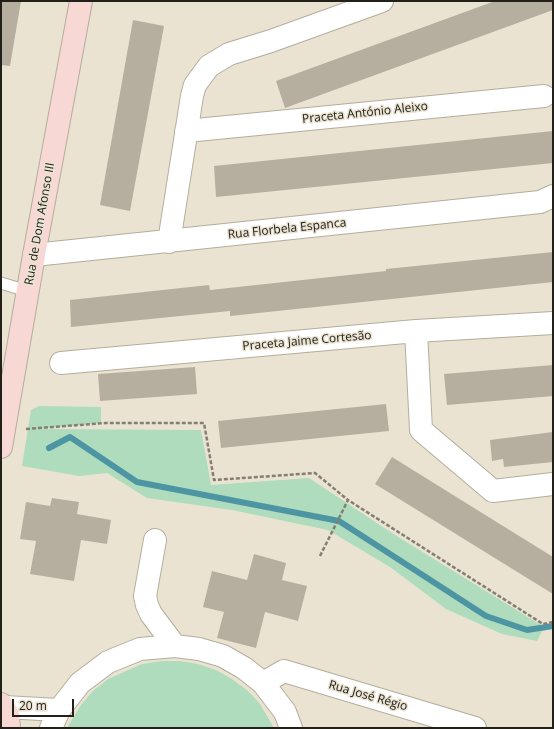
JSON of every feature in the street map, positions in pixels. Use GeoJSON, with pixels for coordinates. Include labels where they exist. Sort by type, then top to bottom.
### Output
{"type":"FeatureCollection","features":[{"type":"Feature","properties":{"kind":"main road","name":"Rua de Dom Afonso III"},"geometry":{"type":"LineString","coordinates":[[1,447],[4,402],[34,255],[81,1]]}},
{"type":"Feature","properties":{"kind":"main road"},"geometry":{"type":"LineString","coordinates":[[2,706],[8,714],[9,728]]}},
{"type":"Feature","properties":{"kind":"street"},"geometry":{"type":"LineString","coordinates":[[169,242],[186,131],[195,85],[205,70],[218,59],[382,1]]}},
{"type":"Feature","properties":{"kind":"street","name":"Praceta António Aleixo"},"geometry":{"type":"LineString","coordinates":[[186,131],[544,96]]}},
{"type":"Feature","properties":{"kind":"street","name":"Rua Florbela Espanca"},"geometry":{"type":"LineString","coordinates":[[34,255],[549,201]]}},
{"type":"Feature","properties":{"kind":"street","name":"Praceta Jaime Cortesão"},"geometry":{"type":"LineString","coordinates":[[61,363],[416,331],[553,323]]}},
{"type":"Feature","properties":{"kind":"street"},"geometry":{"type":"LineString","coordinates":[[416,331],[421,430],[493,491],[553,484]]}},
{"type":"Feature","properties":{"kind":"street"},"geometry":{"type":"LineString","coordinates":[[155,540],[145,596],[151,614],[175,646]]}},
{"type":"Feature","properties":{"kind":"street"},"geometry":{"type":"LineString","coordinates":[[2,706],[55,719],[80,683],[108,662],[140,650],[175,646],[199,649],[223,656],[244,668],[263,683],[284,712],[291,728]]}},
{"type":"Feature","properties":{"kind":"street","name":"Rua José Régio"},"geometry":{"type":"LineString","coordinates":[[263,683],[284,671],[475,728]]}},
{"type":"Feature","properties":{"kind":"lane"},"geometry":{"type":"LineString","coordinates":[[1,284],[27,291]]}},
{"type":"Feature","properties":{"kind":"path"},"geometry":{"type":"LineString","coordinates":[[23,429],[106,423],[204,423],[214,480],[315,473],[348,500],[542,624],[553,622]]}},
{"type":"Feature","properties":{"kind":"path"},"geometry":{"type":"LineString","coordinates":[[320,556],[348,500]]}},
{"type":"Feature","properties":{"kind":"green space"},"geometry":{"type":"Polygon","coordinates":[[[39,406],[101,407],[101,423],[36,429],[201,430],[211,485],[309,478],[395,535],[544,627],[537,641],[502,634],[446,609],[390,567],[328,530],[232,510],[147,498],[107,473],[79,476],[22,466],[31,410],[39,406]]]}},
{"type":"Feature","properties":{"kind":"green space"},"geometry":{"type":"Polygon","coordinates":[[[161,661],[180,661],[198,664],[216,670],[232,679],[248,691],[260,704],[274,728],[67,728],[81,705],[93,691],[108,679],[142,664],[161,661]]]}},
{"type":"Feature","properties":{"kind":"building"},"geometry":{"type":"Polygon","coordinates":[[[1,1],[21,1],[10,66],[1,65],[1,1]]]}},
{"type":"Feature","properties":{"kind":"building"},"geometry":{"type":"Polygon","coordinates":[[[495,1],[553,1],[553,10],[285,108],[276,81],[495,1]]]}},
{"type":"Feature","properties":{"kind":"building"},"geometry":{"type":"Polygon","coordinates":[[[133,20],[164,26],[130,211],[100,205],[133,20]]]}},
{"type":"Feature","properties":{"kind":"building"},"geometry":{"type":"Polygon","coordinates":[[[553,131],[553,163],[216,197],[214,166],[553,131]]]}},
{"type":"Feature","properties":{"kind":"building"},"geometry":{"type":"Polygon","coordinates":[[[553,252],[553,282],[230,316],[230,311],[71,327],[70,300],[209,285],[210,290],[386,271],[386,269],[553,252]]]}},
{"type":"Feature","properties":{"kind":"building"},"geometry":{"type":"Polygon","coordinates":[[[553,365],[553,396],[447,405],[444,374],[553,365]]]}},
{"type":"Feature","properties":{"kind":"building"},"geometry":{"type":"Polygon","coordinates":[[[195,367],[197,394],[100,401],[98,374],[195,367]]]}},
{"type":"Feature","properties":{"kind":"building"},"geometry":{"type":"Polygon","coordinates":[[[386,404],[389,431],[221,448],[218,421],[386,404]]]}},
{"type":"Feature","properties":{"kind":"building"},"geometry":{"type":"Polygon","coordinates":[[[553,432],[553,462],[504,467],[503,459],[492,461],[490,440],[553,432]]]}},
{"type":"Feature","properties":{"kind":"building"},"geometry":{"type":"Polygon","coordinates":[[[392,457],[553,557],[553,594],[375,484],[392,457]]]}},
{"type":"Feature","properties":{"kind":"building"},"geometry":{"type":"Polygon","coordinates":[[[52,498],[79,502],[77,514],[111,520],[107,544],[81,540],[74,581],[30,574],[36,541],[20,539],[26,502],[50,506],[52,498]]]}},
{"type":"Feature","properties":{"kind":"building"},"geometry":{"type":"Polygon","coordinates":[[[254,554],[286,563],[282,580],[307,586],[298,621],[265,612],[256,648],[217,638],[224,612],[203,607],[212,571],[247,580],[254,554]]]}},
{"type":"Feature","properties":{"kind":"waterway"},"geometry":{"type":"LineString","coordinates":[[49,448],[70,437],[137,482],[339,521],[486,616],[527,630],[553,626]]}}]}
